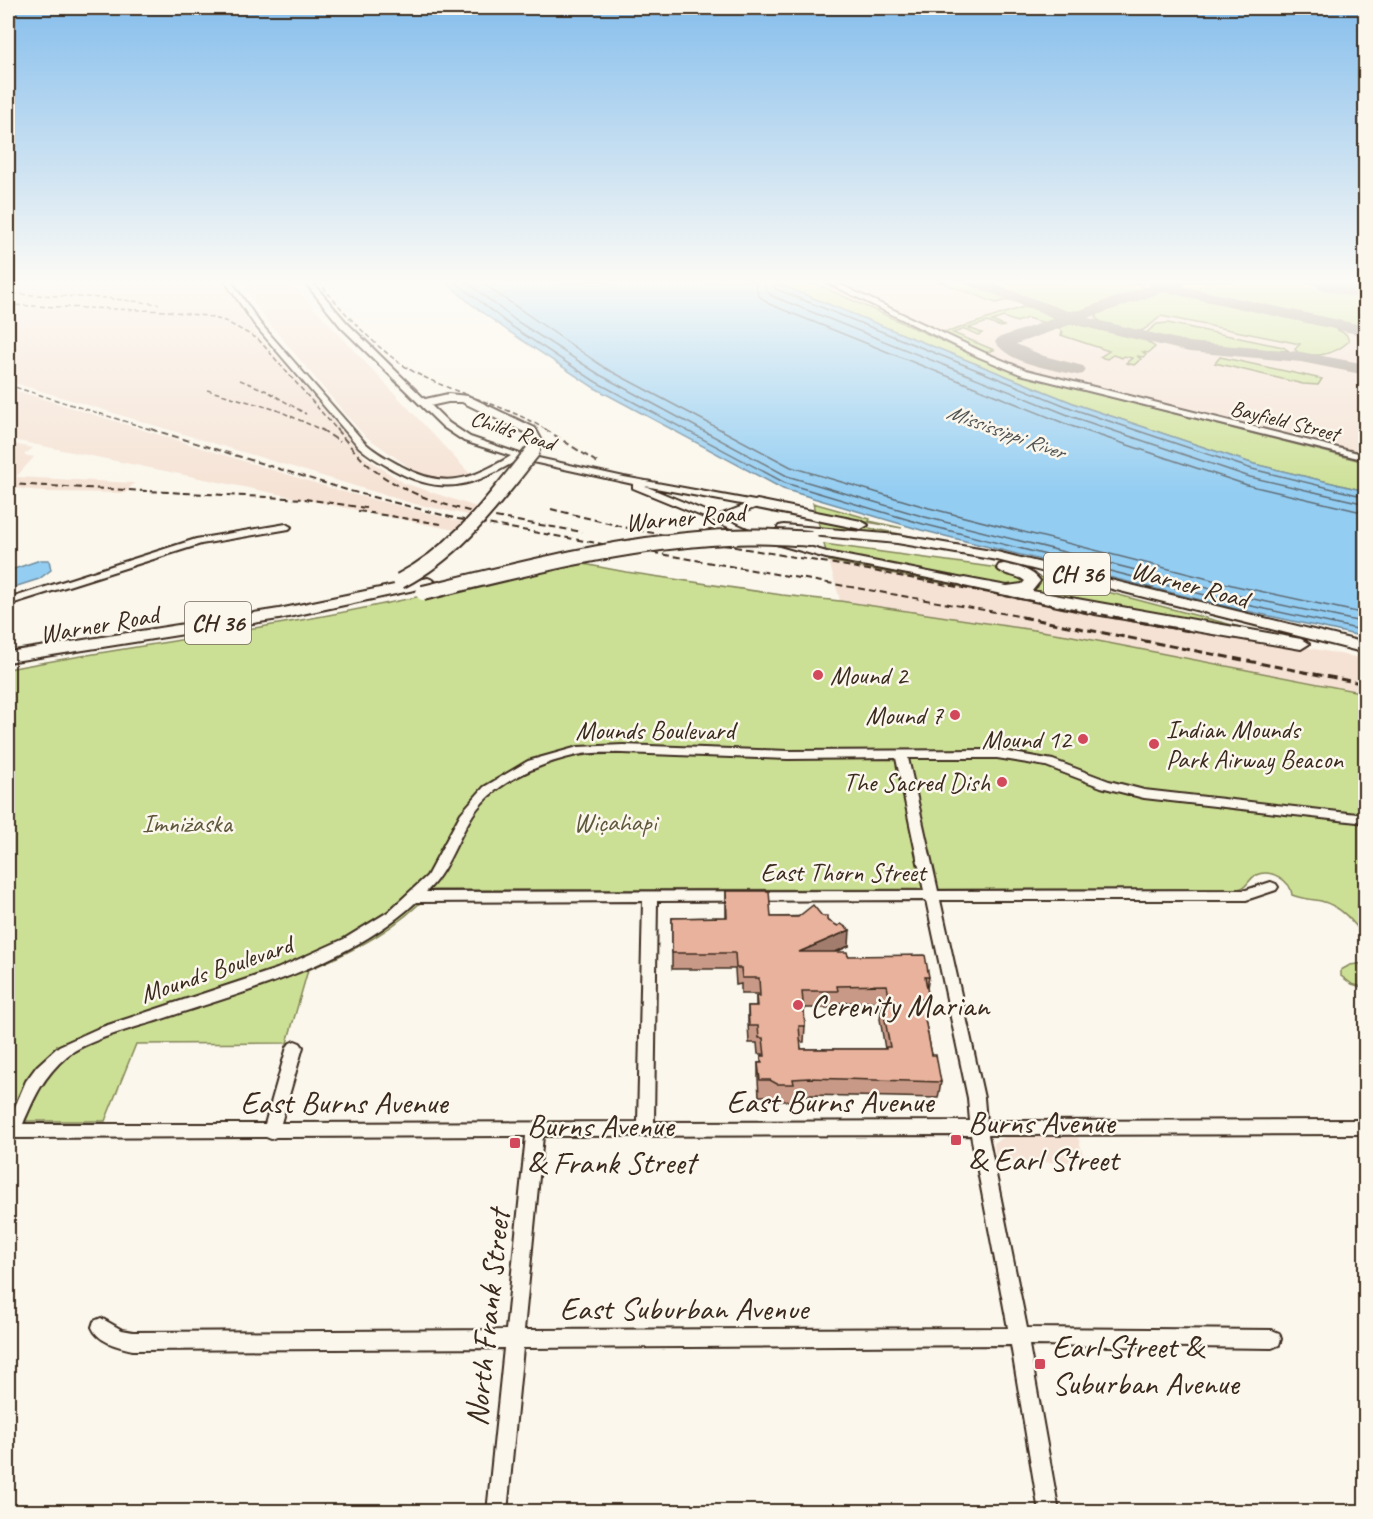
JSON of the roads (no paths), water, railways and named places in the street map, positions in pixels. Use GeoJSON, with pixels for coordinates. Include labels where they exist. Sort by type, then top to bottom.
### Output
{"type":"FeatureCollection","features":[{"type":"Feature","properties":{"kind":"highway"},"geometry":{"type":"LineString","coordinates":[[279,614],[400,581],[429,566],[451,549],[533,451],[536,441],[531,431],[470,401],[454,398],[425,403]]}},
{"type":"Feature","properties":{"kind":"highway"},"geometry":{"type":"LineString","coordinates":[[757,504],[938,540],[1056,569]]}},
{"type":"Feature","properties":{"kind":"highway","name":"Warner Road"},"geometry":{"type":"LineString","coordinates":[[8,667],[111,647],[329,612],[573,548],[629,538],[710,529],[784,529],[916,541],[977,551],[1365,648]]}},
{"type":"Feature","properties":{"kind":"highway","name":"Warner Road"},"geometry":{"type":"LineString","coordinates":[[8,657],[426,588],[634,545],[728,537],[811,539],[941,553],[1059,577],[1365,656]]}},
{"type":"Feature","properties":{"kind":"highway"},"geometry":{"type":"LineString","coordinates":[[941,553],[1021,572],[1030,577],[1033,582],[1027,588],[1014,590],[964,582]]}},
{"type":"Feature","properties":{"kind":"highway"},"geometry":{"type":"LineString","coordinates":[[964,582],[1085,607],[1365,656]]}},
{"type":"Feature","properties":{"kind":"street"},"geometry":{"type":"LineString","coordinates":[[281,352],[362,445],[378,458],[425,482],[442,484],[476,480],[518,456]]}},
{"type":"Feature","properties":{"kind":"street","name":"Childs Road"},"geometry":{"type":"LineString","coordinates":[[372,352],[458,434],[485,446],[518,456],[624,480],[757,504]]}},
{"type":"Feature","properties":{"kind":"street","name":"Bayfield Street"},"geometry":{"type":"LineString","coordinates":[[975,352],[1023,372],[1365,458]]}},
{"type":"Feature","properties":{"kind":"street","name":"Childs Road"},"geometry":{"type":"LineString","coordinates":[[624,480],[764,538],[815,552],[964,582]]}},
{"type":"Feature","properties":{"kind":"street"},"geometry":{"type":"LineString","coordinates":[[717,519],[757,504]]}},
{"type":"Feature","properties":{"kind":"street"},"geometry":{"type":"LineString","coordinates":[[8,602],[188,544],[236,533],[286,527]]}},
{"type":"Feature","properties":{"kind":"street","name":"Mounds Boulevard"},"geometry":{"type":"LineString","coordinates":[[10,1131],[42,1070],[64,1050],[104,1032],[235,990],[317,959],[372,930],[414,897],[439,868],[461,823],[488,790],[513,773],[553,757],[578,751],[623,749],[788,755],[974,753],[1013,755],[1049,763],[1113,786],[1144,794],[1365,819]]}},
{"type":"Feature","properties":{"kind":"street"},"geometry":{"type":"LineString","coordinates":[[900,754],[976,1098],[981,1149],[1019,1338],[1049,1512]]}},
{"type":"Feature","properties":{"kind":"street","name":"East Thorn Street"},"geometry":{"type":"LineString","coordinates":[[414,897],[1246,895],[1271,887]]}},
{"type":"Feature","properties":{"kind":"street"},"geometry":{"type":"LineString","coordinates":[[646,1130],[650,896]]}},
{"type":"Feature","properties":{"kind":"street"},"geometry":{"type":"LineString","coordinates":[[271,1132],[295,1047]]}},
{"type":"Feature","properties":{"kind":"street","name":"East Burns Avenue"},"geometry":{"type":"LineString","coordinates":[[10,1131],[1365,1127]]}},
{"type":"Feature","properties":{"kind":"street","name":"North Frank Street"},"geometry":{"type":"LineString","coordinates":[[497,1512],[536,1130]]}},
{"type":"Feature","properties":{"kind":"street","name":"East Suburban Avenue"},"geometry":{"type":"LineString","coordinates":[[101,1327],[118,1338],[133,1341],[1272,1339]]}},
{"type":"Feature","properties":{"kind":"water","name":"Mississippi River"},"geometry":{"type":"Polygon","coordinates":[[[540,352],[947,352],[1078,405],[1254,464],[1365,491],[1365,637],[1233,608],[921,530],[783,489],[593,387],[540,352]]]}},
{"type":"Feature","properties":{"kind":"water"},"geometry":{"type":"Polygon","coordinates":[[[40,560],[49,560],[51,570],[39,579],[8,589],[8,571],[40,560]]]}},
{"type":"Feature","properties":{"kind":"railway"},"geometry":{"type":"LineString","coordinates":[[269,352],[338,431]]}},
{"type":"Feature","properties":{"kind":"railway"},"geometry":{"type":"LineString","coordinates":[[386,352],[426,378],[519,415],[548,431]]}},
{"type":"Feature","properties":{"kind":"railway"},"geometry":{"type":"LineString","coordinates":[[240,380],[267,391],[306,414]]}},
{"type":"Feature","properties":{"kind":"railway"},"geometry":{"type":"LineString","coordinates":[[8,385],[156,431]]}},
{"type":"Feature","properties":{"kind":"railway"},"geometry":{"type":"LineString","coordinates":[[207,390],[277,410],[324,431]]}},
{"type":"Feature","properties":{"kind":"railway"},"geometry":{"type":"LineString","coordinates":[[151,429],[350,491],[458,519],[1030,618]]}},
{"type":"Feature","properties":{"kind":"railway"},"geometry":{"type":"LineString","coordinates":[[336,429],[374,470],[420,496],[474,512],[582,532]]}},
{"type":"Feature","properties":{"kind":"railway"},"geometry":{"type":"LineString","coordinates":[[545,429],[598,463]]}},
{"type":"Feature","properties":{"kind":"railway"},"geometry":{"type":"LineString","coordinates":[[324,431],[340,442]]}},
{"type":"Feature","properties":{"kind":"railway"},"geometry":{"type":"LineString","coordinates":[[8,484],[305,499],[366,508]]}},
{"type":"Feature","properties":{"kind":"railway"},"geometry":{"type":"LineString","coordinates":[[551,509],[636,530],[852,567],[1121,618]]}},
{"type":"Feature","properties":{"kind":"railway"},"geometry":{"type":"LineString","coordinates":[[358,511],[441,524]]}},
{"type":"Feature","properties":{"kind":"railway"},"geometry":{"type":"LineString","coordinates":[[1022,617],[1366,684]]}},
{"type":"Feature","properties":{"kind":"railway"},"geometry":{"type":"LineString","coordinates":[[1113,617],[1189,631]]}},
{"type":"Feature","properties":{"kind":"place","name":"Mound 2"},"geometry":{"type":"Point","coordinates":[818,675]}},
{"type":"Feature","properties":{"kind":"place","name":"Mound 7"},"geometry":{"type":"Point","coordinates":[955,715]}},
{"type":"Feature","properties":{"kind":"place","name":"Mound 12"},"geometry":{"type":"Point","coordinates":[1083,739]}},
{"type":"Feature","properties":{"kind":"place","name":"Indian Mounds Park Airway Beacon"},"geometry":{"type":"Point","coordinates":[1154,744]}},
{"type":"Feature","properties":{"kind":"place","name":"The Sacred Dish"},"geometry":{"type":"Point","coordinates":[1002,782]}},
{"type":"Feature","properties":{"kind":"place","name":"Cerenity Marian"},"geometry":{"type":"Point","coordinates":[798,1005]}},
{"type":"Feature","properties":{"kind":"place","name":"Burns Avenue & Earl Street"},"geometry":{"type":"Point","coordinates":[956,1140]}},
{"type":"Feature","properties":{"kind":"place","name":"Burns Avenue & Frank Street"},"geometry":{"type":"Point","coordinates":[515,1143]}},
{"type":"Feature","properties":{"kind":"place","name":"Earl Street & Suburban Avenue"},"geometry":{"type":"Point","coordinates":[1040,1364]}},
{"type":"Feature","properties":{"kind":"park label","name":"Wic̣aḣapi"},"geometry":{"type":"Point","coordinates":[615,822]}},
{"type":"Feature","properties":{"kind":"park label","name":"Imniżaska"},"geometry":{"type":"Point","coordinates":[187,823]}}]}
